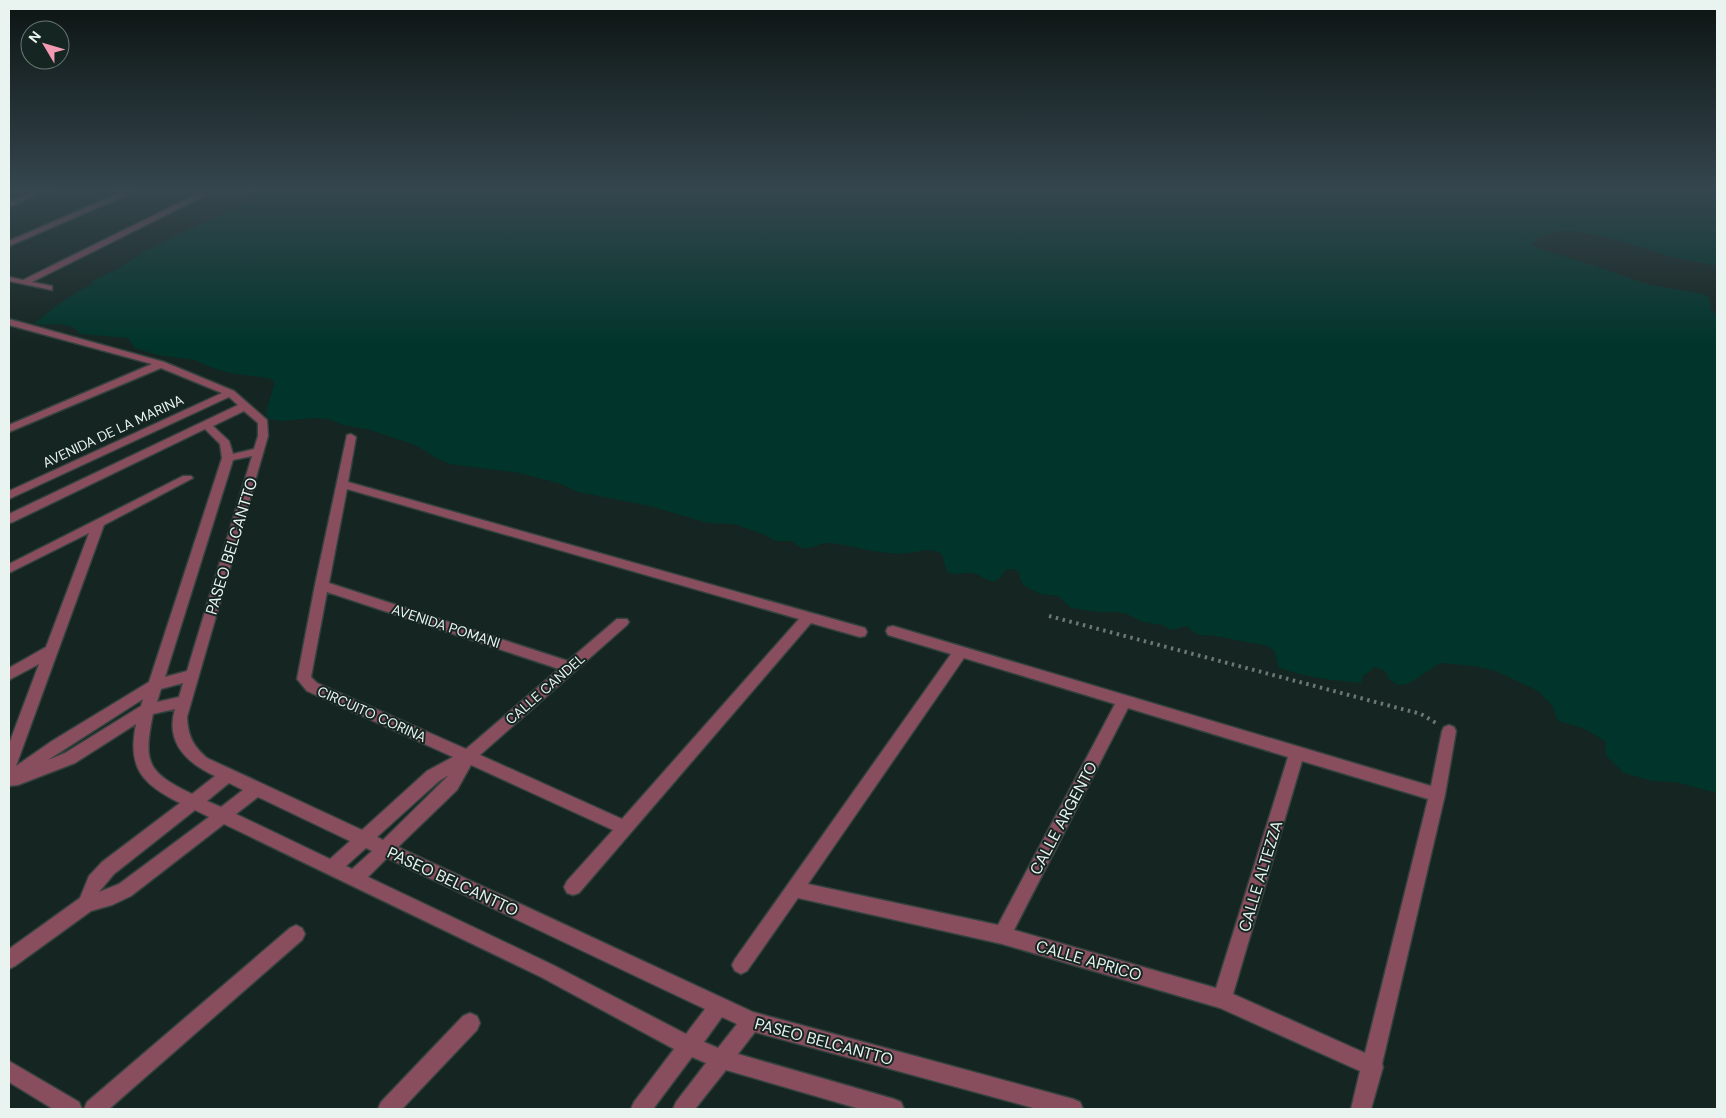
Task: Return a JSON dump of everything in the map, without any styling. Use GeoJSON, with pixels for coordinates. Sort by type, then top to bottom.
{"type":"FeatureCollection","features":[{"type":"Feature","properties":{"kind":"street"},"geometry":{"type":"LineString","coordinates":[[23,283],[108,241]]}},
{"type":"Feature","properties":{"kind":"street"},"geometry":{"type":"LineString","coordinates":[[9,279],[49,288]]}},
{"type":"Feature","properties":{"kind":"street"},"geometry":{"type":"LineString","coordinates":[[9,519],[245,406],[230,393],[161,364],[11,325]]}},
{"type":"Feature","properties":{"kind":"street"},"geometry":{"type":"LineString","coordinates":[[9,429],[161,364]]}},
{"type":"Feature","properties":{"kind":"street","name":"AVENIDA DE LA MARINA"},"geometry":{"type":"LineString","coordinates":[[9,495],[230,393]]}},
{"type":"Feature","properties":{"kind":"street","name":"PASEO BELCANTTO"},"geometry":{"type":"LineString","coordinates":[[245,406],[263,422],[263,436],[180,717],[179,729],[181,740],[189,753],[202,763],[227,776],[751,1021],[1073,1109]]}},
{"type":"Feature","properties":{"kind":"street"},"geometry":{"type":"LineString","coordinates":[[206,425],[225,443],[228,458],[259,451]]}},
{"type":"Feature","properties":{"kind":"street","name":"CIRCUITO CORINA"},"geometry":{"type":"LineString","coordinates":[[351,437],[304,680],[312,687],[624,827]]}},
{"type":"Feature","properties":{"kind":"street","name":"PASEO BELCANTTO"},"geometry":{"type":"LineString","coordinates":[[228,458],[147,710],[140,742],[141,756],[148,772],[169,790],[547,971],[689,1046],[722,1059],[894,1109]]}},
{"type":"Feature","properties":{"kind":"street"},"geometry":{"type":"LineString","coordinates":[[9,569],[187,478]]}},
{"type":"Feature","properties":{"kind":"street"},"geometry":{"type":"LineString","coordinates":[[342,484],[860,632]]}},
{"type":"Feature","properties":{"kind":"street"},"geometry":{"type":"LineString","coordinates":[[9,508],[23,512]]}},
{"type":"Feature","properties":{"kind":"street"},"geometry":{"type":"LineString","coordinates":[[9,764],[99,523]]}},
{"type":"Feature","properties":{"kind":"street","name":"AVENIDA POMANI"},"geometry":{"type":"LineString","coordinates":[[321,585],[570,667]]}},
{"type":"Feature","properties":{"kind":"street"},"geometry":{"type":"LineString","coordinates":[[572,887],[808,617]]}},
{"type":"Feature","properties":{"kind":"street","name":"CALLE CANDEL"},"geometry":{"type":"LineString","coordinates":[[332,868],[432,776],[468,757],[622,622]]}},
{"type":"Feature","properties":{"kind":"street"},"geometry":{"type":"LineString","coordinates":[[893,631],[1437,795]]}},
{"type":"Feature","properties":{"kind":"street"},"geometry":{"type":"LineString","coordinates":[[9,675],[50,651]]}},
{"type":"Feature","properties":{"kind":"street"},"geometry":{"type":"LineString","coordinates":[[741,964],[960,652]]}},
{"type":"Feature","properties":{"kind":"street"},"geometry":{"type":"LineString","coordinates":[[9,780],[85,728],[156,684],[192,675]]}},
{"type":"Feature","properties":{"kind":"street"},"geometry":{"type":"LineString","coordinates":[[9,780],[70,758],[147,710],[185,701]]}},
{"type":"Feature","properties":{"kind":"street","name":"CALLE ARGENTO"},"geometry":{"type":"LineString","coordinates":[[1002,935],[1124,701]]}},
{"type":"Feature","properties":{"kind":"street"},"geometry":{"type":"LineString","coordinates":[[85,728],[96,742]]}},
{"type":"Feature","properties":{"kind":"street"},"geometry":{"type":"LineString","coordinates":[[1361,1109],[1373,1067],[1437,795],[1449,731]]}},
{"type":"Feature","properties":{"kind":"street","name":"CALLE ALTEZZA"},"geometry":{"type":"LineString","coordinates":[[1222,999],[1297,753]]}},
{"type":"Feature","properties":{"kind":"street","name":"CALLE CANDEL"},"geometry":{"type":"LineString","coordinates":[[354,879],[451,785],[468,757]]}},
{"type":"Feature","properties":{"kind":"street"},"geometry":{"type":"LineString","coordinates":[[86,904],[95,882],[108,868],[227,776]]}},
{"type":"Feature","properties":{"kind":"street"},"geometry":{"type":"LineString","coordinates":[[9,960],[86,904],[112,897],[125,890],[165,861],[256,788]]}},
{"type":"Feature","properties":{"kind":"street"},"geometry":{"type":"LineString","coordinates":[[380,823],[401,834]]}},
{"type":"Feature","properties":{"kind":"street","name":"CALLE APRICO"},"geometry":{"type":"LineString","coordinates":[[794,889],[1002,935],[1222,999],[1373,1067]]}},
{"type":"Feature","properties":{"kind":"street"},"geometry":{"type":"LineString","coordinates":[[94,1109],[296,934]]}},
{"type":"Feature","properties":{"kind":"street"},"geometry":{"type":"LineString","coordinates":[[641,1109],[718,1007]]}},
{"type":"Feature","properties":{"kind":"street"},"geometry":{"type":"LineString","coordinates":[[684,1109],[751,1021]]}},
{"type":"Feature","properties":{"kind":"street"},"geometry":{"type":"LineString","coordinates":[[388,1109],[470,1023]]}},
{"type":"Feature","properties":{"kind":"street"},"geometry":{"type":"LineString","coordinates":[[9,1072],[72,1109]]}},
{"type":"Feature","properties":{"kind":"path"},"geometry":{"type":"LineString","coordinates":[[1049,616],[1421,714],[1449,731]]}},
{"type":"Feature","properties":{"kind":"green space"},"geometry":{"type":"Polygon","coordinates":[[[165,241],[1535,241],[1532,244],[1540,249],[1650,285],[1704,294],[1710,297],[1710,309],[1717,315],[1717,793],[1675,782],[1652,781],[1624,773],[1606,756],[1605,741],[1583,728],[1558,721],[1552,705],[1538,691],[1496,671],[1474,666],[1440,663],[1408,684],[1398,685],[1389,679],[1385,671],[1375,667],[1363,676],[1361,683],[1299,674],[1278,667],[1275,652],[1268,646],[1210,635],[1200,635],[1187,626],[1171,630],[1163,625],[1143,622],[1127,614],[1117,612],[1099,612],[1071,608],[1058,596],[1040,594],[1025,586],[1020,580],[1020,574],[1014,569],[1005,570],[1001,577],[993,581],[972,573],[954,574],[947,572],[942,554],[933,551],[925,550],[898,554],[831,543],[802,548],[792,541],[775,541],[763,534],[734,524],[708,523],[650,506],[578,492],[561,484],[519,473],[450,464],[415,445],[370,430],[343,425],[329,419],[314,418],[281,421],[268,419],[266,412],[275,382],[268,378],[230,373],[195,360],[158,355],[135,348],[128,338],[80,334],[71,327],[59,324],[34,324],[56,306],[93,284],[93,280],[114,271],[145,251],[165,241]]]}},
{"type":"Feature","properties":{"kind":"green space"},"geometry":{"type":"Polygon","coordinates":[[[1620,241],[1717,241],[1717,265],[1668,256],[1620,241]]]}}]}
